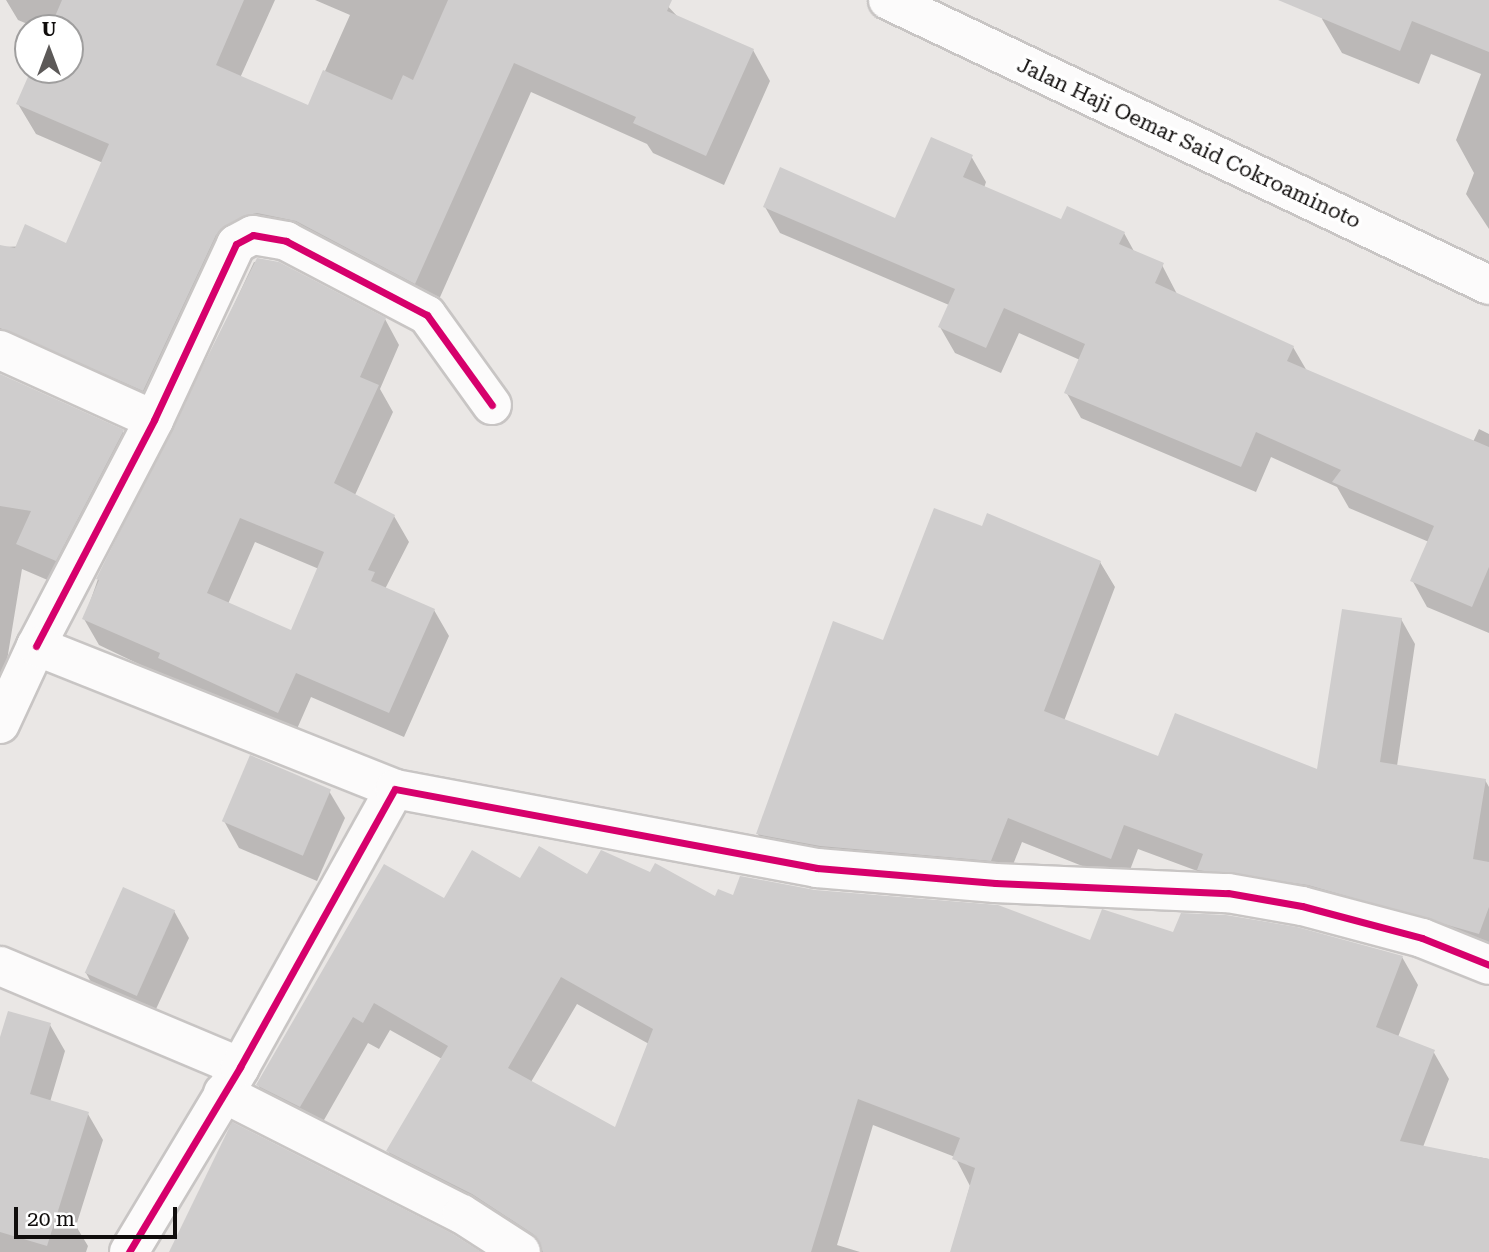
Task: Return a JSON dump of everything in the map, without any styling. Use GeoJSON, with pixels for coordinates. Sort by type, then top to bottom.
{"type":"FeatureCollection","features":[{"type":"Feature","properties":{"kind":"street","name":"Jalan Haji Oemar Said Cokroaminoto"},"geometry":{"type":"LineString","coordinates":[[888,0],[1489,285]]}},
{"type":"Feature","properties":{"kind":"street"},"geometry":{"type":"LineString","coordinates":[[0,724],[36,646],[154,420],[236,244],[253,235],[286,241],[427,315],[492,405]]}},
{"type":"Feature","properties":{"kind":"street"},"geometry":{"type":"LineString","coordinates":[[0,350],[154,420]]}},
{"type":"Feature","properties":{"kind":"street"},"geometry":{"type":"LineString","coordinates":[[36,646],[394,789],[817,868],[995,883],[1227,893],[1302,906],[1409,935],[1489,965]]}},
{"type":"Feature","properties":{"kind":"street"},"geometry":{"type":"LineString","coordinates":[[129,1252],[232,1080],[394,789]]}},
{"type":"Feature","properties":{"kind":"street"},"geometry":{"type":"LineString","coordinates":[[0,966],[232,1080],[462,1214],[521,1252]]}},
{"type":"Feature","properties":{"kind":"building"},"geometry":{"type":"Polygon","coordinates":[[[62,0],[244,0],[216,65],[308,105],[323,70],[392,100],[403,75],[413,80],[448,0],[672,0],[667,11],[754,49],[706,156],[633,123],[636,117],[514,63],[415,284],[296,221],[257,213],[243,216],[216,235],[143,391],[0,328],[0,245],[15,248],[25,224],[66,243],[109,144],[16,104],[25,84],[84,84],[84,14],[56,14],[62,0]]]}},
{"type":"Feature","properties":{"kind":"building"},"geometry":{"type":"Polygon","coordinates":[[[1278,0],[1489,0],[1489,52],[1412,21],[1400,51],[1278,0]]]}},
{"type":"Feature","properties":{"kind":"building"},"geometry":{"type":"Polygon","coordinates":[[[931,137],[973,155],[963,177],[1061,219],[1067,206],[1125,232],[1119,244],[1164,263],[1155,283],[1294,346],[1287,361],[1489,447],[1489,567],[1472,607],[1410,581],[1434,526],[1332,482],[1341,470],[1256,432],[1241,467],[1064,393],[1085,344],[1004,308],[986,348],[938,327],[955,289],[763,207],[780,167],[895,218],[931,137]]]}},
{"type":"Feature","properties":{"kind":"building"},"geometry":{"type":"Polygon","coordinates":[[[257,258],[279,262],[386,318],[360,377],[379,385],[334,483],[395,515],[368,570],[375,572],[371,581],[435,609],[389,713],[296,673],[278,713],[158,658],[160,653],[82,619],[99,580],[96,579],[257,258]],[[240,518],[207,593],[291,630],[324,552],[240,518]]]}},
{"type":"Feature","properties":{"kind":"building"},"geometry":{"type":"Polygon","coordinates":[[[0,374],[124,430],[56,561],[16,544],[31,511],[0,506],[0,374]]]}},
{"type":"Feature","properties":{"kind":"building"},"geometry":{"type":"Polygon","coordinates":[[[934,508],[982,526],[987,513],[1101,561],[1044,711],[1158,756],[1175,713],[1317,769],[1342,609],[1402,618],[1380,762],[1486,779],[1473,859],[1489,862],[1489,907],[1479,934],[1308,885],[1197,870],[1203,854],[1124,825],[1111,859],[1008,818],[991,861],[820,846],[756,834],[833,621],[883,640],[934,508]]]}},
{"type":"Feature","properties":{"kind":"building"},"geometry":{"type":"Polygon","coordinates":[[[250,755],[331,789],[303,856],[222,821],[250,755]]]}},
{"type":"Feature","properties":{"kind":"building"},"geometry":{"type":"Polygon","coordinates":[[[539,846],[587,874],[601,850],[650,872],[655,863],[715,896],[718,889],[733,895],[740,876],[815,890],[998,905],[1090,940],[1102,909],[1173,932],[1181,913],[1226,915],[1297,927],[1403,956],[1376,1027],[1435,1050],[1400,1141],[1489,1159],[1489,1252],[950,1252],[975,1168],[952,1159],[960,1138],[858,1099],[811,1252],[543,1252],[533,1234],[472,1194],[386,1151],[448,1046],[374,1003],[363,1023],[353,1017],[300,1107],[256,1085],[384,864],[444,898],[472,850],[520,878],[539,846]],[[561,977],[508,1068],[615,1127],[653,1029],[561,977]]]}},
{"type":"Feature","properties":{"kind":"building"},"geometry":{"type":"Polygon","coordinates":[[[123,887],[175,910],[137,996],[85,973],[123,887]]]}},
{"type":"Feature","properties":{"kind":"building"},"geometry":{"type":"Polygon","coordinates":[[[8,1011],[51,1023],[30,1094],[89,1112],[47,1246],[0,1232],[0,1037],[8,1011]]]}},
{"type":"Feature","properties":{"kind":"building"},"geometry":{"type":"Polygon","coordinates":[[[232,1122],[451,1233],[481,1252],[169,1252],[232,1122]]]}},
{"type":"Feature","properties":{"kind":"cycle path"},"geometry":{"type":"LineString","coordinates":[[36,646],[154,420],[236,244],[253,235],[286,241],[427,315],[492,405]]}},
{"type":"Feature","properties":{"kind":"cycle path"},"geometry":{"type":"LineString","coordinates":[[129,1252],[240,1067],[395,789],[817,868],[995,883],[1228,893],[1302,906],[1422,938],[1489,965]]}}]}
